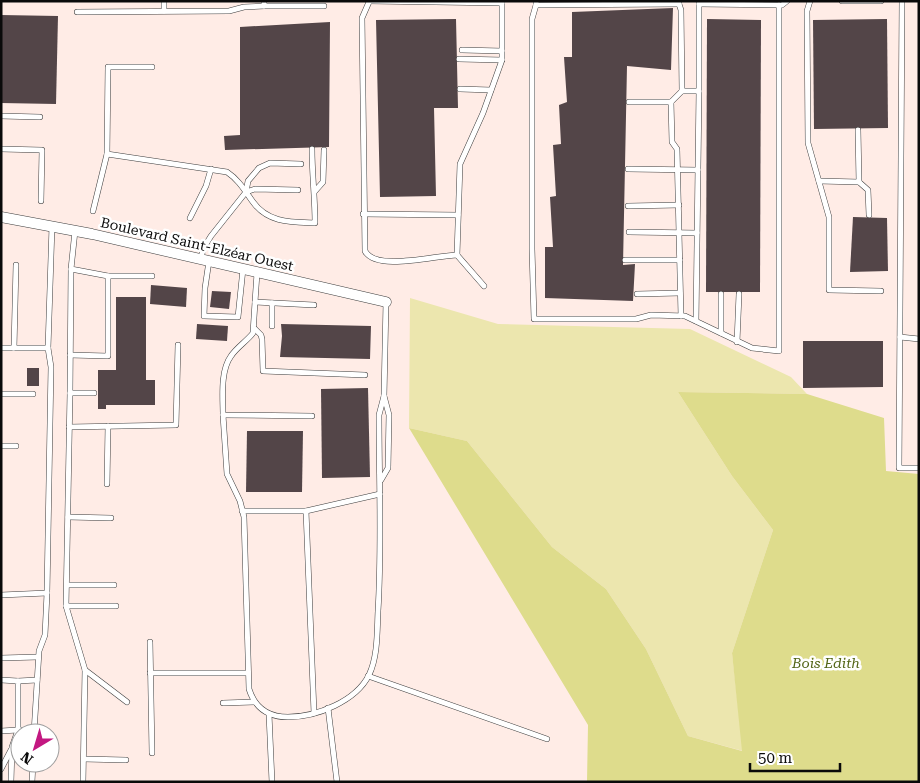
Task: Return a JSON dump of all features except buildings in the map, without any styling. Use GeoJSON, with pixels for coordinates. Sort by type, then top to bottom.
{"type":"FeatureCollection","features":[{"type":"Feature","properties":{"kind":"street","name":"Boulevard Saint-Elzéar Ouest"},"geometry":{"type":"LineString","coordinates":[[1,217],[75,231],[386,302]]}},
{"type":"Feature","properties":{"kind":"lane"},"geometry":{"type":"LineString","coordinates":[[164,1],[164,11]]}},
{"type":"Feature","properties":{"kind":"lane"},"geometry":{"type":"LineString","coordinates":[[696,321],[700,91],[699,2],[785,4],[787,1]]}},
{"type":"Feature","properties":{"kind":"lane"},"geometry":{"type":"LineString","coordinates":[[810,1],[808,11],[808,143],[829,217],[829,290],[881,291]]}},
{"type":"Feature","properties":{"kind":"lane"},"geometry":{"type":"LineString","coordinates":[[842,1],[881,1]]}},
{"type":"Feature","properties":{"kind":"lane"},"geometry":{"type":"LineString","coordinates":[[902,1],[898,468],[919,468]]}},
{"type":"Feature","properties":{"kind":"lane"},"geometry":{"type":"LineString","coordinates":[[458,255],[411,261],[385,260],[368,256],[364,247],[362,18],[370,2],[502,2],[502,60],[483,113],[460,164],[458,255],[484,286]]}},
{"type":"Feature","properties":{"kind":"lane"},"geometry":{"type":"LineString","coordinates":[[682,91],[681,10],[679,2],[536,3],[532,19],[532,248],[534,319],[636,319],[652,315],[681,316],[696,321],[752,348],[779,351],[779,4]]}},
{"type":"Feature","properties":{"kind":"lane"},"geometry":{"type":"LineString","coordinates":[[77,12],[229,11],[264,4],[324,6]]}},
{"type":"Feature","properties":{"kind":"lane"},"geometry":{"type":"LineString","coordinates":[[462,50],[502,51]]}},
{"type":"Feature","properties":{"kind":"lane"},"geometry":{"type":"LineString","coordinates":[[459,59],[502,60]]}},
{"type":"Feature","properties":{"kind":"lane"},"geometry":{"type":"LineString","coordinates":[[93,211],[107,154],[108,67],[152,67]]}},
{"type":"Feature","properties":{"kind":"lane"},"geometry":{"type":"LineString","coordinates":[[460,89],[491,90]]}},
{"type":"Feature","properties":{"kind":"lane"},"geometry":{"type":"LineString","coordinates":[[629,102],[671,102],[682,91],[700,91]]}},
{"type":"Feature","properties":{"kind":"lane"},"geometry":{"type":"LineString","coordinates":[[671,102],[672,142],[677,149],[678,169],[681,316]]}},
{"type":"Feature","properties":{"kind":"lane"},"geometry":{"type":"LineString","coordinates":[[1,116],[40,117]]}},
{"type":"Feature","properties":{"kind":"lane"},"geometry":{"type":"LineString","coordinates":[[858,130],[859,182]]}},
{"type":"Feature","properties":{"kind":"lane"},"geometry":{"type":"LineString","coordinates":[[1,149],[42,150],[40,201]]}},
{"type":"Feature","properties":{"kind":"lane"},"geometry":{"type":"LineString","coordinates":[[107,154],[227,172],[237,179],[255,205],[268,216],[286,222],[315,223],[312,149]]}},
{"type":"Feature","properties":{"kind":"lane"},"geometry":{"type":"LineString","coordinates":[[315,191],[322,182],[324,150]]}},
{"type":"Feature","properties":{"kind":"lane"},"geometry":{"type":"LineString","coordinates":[[243,269],[238,317],[204,316],[205,260],[203,250],[211,236],[246,192],[248,181],[264,164],[270,162],[301,164]]}},
{"type":"Feature","properties":{"kind":"lane"},"geometry":{"type":"LineString","coordinates":[[190,218],[206,186],[210,169]]}},
{"type":"Feature","properties":{"kind":"lane"},"geometry":{"type":"LineString","coordinates":[[628,169],[698,170]]}},
{"type":"Feature","properties":{"kind":"lane"},"geometry":{"type":"LineString","coordinates":[[819,181],[859,182],[868,190],[869,215]]}},
{"type":"Feature","properties":{"kind":"lane"},"geometry":{"type":"LineString","coordinates":[[246,192],[255,189],[298,190]]}},
{"type":"Feature","properties":{"kind":"lane"},"geometry":{"type":"LineString","coordinates":[[628,206],[679,205]]}},
{"type":"Feature","properties":{"kind":"lane"},"geometry":{"type":"LineString","coordinates":[[364,214],[458,215]]}},
{"type":"Feature","properties":{"kind":"lane"},"geometry":{"type":"LineString","coordinates":[[34,723],[38,651],[45,635],[47,593],[51,367],[48,348],[52,226]]}},
{"type":"Feature","properties":{"kind":"lane"},"geometry":{"type":"LineString","coordinates":[[75,231],[71,269],[66,606],[85,670],[83,782]]}},
{"type":"Feature","properties":{"kind":"lane"},"geometry":{"type":"LineString","coordinates":[[629,232],[697,233]]}},
{"type":"Feature","properties":{"kind":"lane"},"geometry":{"type":"LineString","coordinates":[[626,260],[680,260]]}},
{"type":"Feature","properties":{"kind":"lane"},"geometry":{"type":"LineString","coordinates":[[14,348],[16,265]]}},
{"type":"Feature","properties":{"kind":"lane"},"geometry":{"type":"LineString","coordinates":[[71,269],[108,276],[152,276]]}},
{"type":"Feature","properties":{"kind":"lane"},"geometry":{"type":"LineString","coordinates":[[258,272],[255,329],[251,337],[231,356],[227,365],[224,382],[223,415],[227,474],[240,501],[242,511],[249,689],[254,702],[259,708],[269,714],[288,717],[314,713],[348,698],[356,692],[368,676],[374,659],[380,580],[379,414],[384,396],[386,302]]}},
{"type":"Feature","properties":{"kind":"lane"},"geometry":{"type":"LineString","coordinates":[[70,356],[108,356],[108,276]]}},
{"type":"Feature","properties":{"kind":"lane"},"geometry":{"type":"LineString","coordinates":[[637,294],[680,293]]}},
{"type":"Feature","properties":{"kind":"lane"},"geometry":{"type":"LineString","coordinates":[[721,294],[721,333]]}},
{"type":"Feature","properties":{"kind":"lane"},"geometry":{"type":"LineString","coordinates":[[738,342],[739,294]]}},
{"type":"Feature","properties":{"kind":"lane"},"geometry":{"type":"LineString","coordinates":[[255,302],[314,306]]}},
{"type":"Feature","properties":{"kind":"lane"},"geometry":{"type":"LineString","coordinates":[[272,303],[272,326]]}},
{"type":"Feature","properties":{"kind":"lane"},"geometry":{"type":"LineString","coordinates":[[255,329],[262,334],[263,371],[365,375]]}},
{"type":"Feature","properties":{"kind":"lane"},"geometry":{"type":"LineString","coordinates":[[900,337],[919,339]]}},
{"type":"Feature","properties":{"kind":"lane"},"geometry":{"type":"LineString","coordinates":[[69,426],[176,425],[178,345]]}},
{"type":"Feature","properties":{"kind":"lane"},"geometry":{"type":"LineString","coordinates":[[1,348],[48,348]]}},
{"type":"Feature","properties":{"kind":"lane"},"geometry":{"type":"LineString","coordinates":[[70,393],[94,393]]}},
{"type":"Feature","properties":{"kind":"lane"},"geometry":{"type":"LineString","coordinates":[[1,394],[33,394]]}},
{"type":"Feature","properties":{"kind":"lane"},"geometry":{"type":"LineString","coordinates":[[380,482],[388,468],[389,415],[384,396]]}},
{"type":"Feature","properties":{"kind":"lane"},"geometry":{"type":"LineString","coordinates":[[223,415],[312,416]]}},
{"type":"Feature","properties":{"kind":"lane"},"geometry":{"type":"LineString","coordinates":[[107,484],[108,426]]}},
{"type":"Feature","properties":{"kind":"lane"},"geometry":{"type":"LineString","coordinates":[[1,446],[16,446]]}},
{"type":"Feature","properties":{"kind":"lane"},"geometry":{"type":"LineString","coordinates":[[242,511],[306,511],[380,494]]}},
{"type":"Feature","properties":{"kind":"lane"},"geometry":{"type":"LineString","coordinates":[[306,511],[314,713]]}},
{"type":"Feature","properties":{"kind":"lane"},"geometry":{"type":"LineString","coordinates":[[68,517],[111,518]]}},
{"type":"Feature","properties":{"kind":"lane"},"geometry":{"type":"LineString","coordinates":[[66,585],[114,585]]}},
{"type":"Feature","properties":{"kind":"lane"},"geometry":{"type":"LineString","coordinates":[[1,595],[47,593]]}},
{"type":"Feature","properties":{"kind":"lane"},"geometry":{"type":"LineString","coordinates":[[66,606],[116,606]]}},
{"type":"Feature","properties":{"kind":"lane"},"geometry":{"type":"LineString","coordinates":[[150,642],[152,753]]}},
{"type":"Feature","properties":{"kind":"lane"},"geometry":{"type":"LineString","coordinates":[[1,658],[38,657]]}},
{"type":"Feature","properties":{"kind":"lane"},"geometry":{"type":"LineString","coordinates":[[85,670],[127,702]]}},
{"type":"Feature","properties":{"kind":"lane"},"geometry":{"type":"LineString","coordinates":[[150,673],[248,673]]}},
{"type":"Feature","properties":{"kind":"lane"},"geometry":{"type":"LineString","coordinates":[[368,676],[547,739]]}},
{"type":"Feature","properties":{"kind":"lane"},"geometry":{"type":"LineString","coordinates":[[1,680],[37,680]]}},
{"type":"Feature","properties":{"kind":"lane"},"geometry":{"type":"LineString","coordinates":[[18,681],[18,723]]}},
{"type":"Feature","properties":{"kind":"lane"},"geometry":{"type":"LineString","coordinates":[[223,703],[254,702]]}},
{"type":"Feature","properties":{"kind":"lane"},"geometry":{"type":"LineString","coordinates":[[328,708],[337,782]]}},
{"type":"Feature","properties":{"kind":"lane"},"geometry":{"type":"LineString","coordinates":[[269,714],[272,782]]}},
{"type":"Feature","properties":{"kind":"lane"},"geometry":{"type":"LineString","coordinates":[[1,769],[10,751]]}},
{"type":"Feature","properties":{"kind":"lane"},"geometry":{"type":"LineString","coordinates":[[84,760],[126,760]]}},
{"type":"Feature","properties":{"kind":"shaded area"},"geometry":{"type":"Polygon","coordinates":[[[410,298],[498,324],[690,329],[791,377],[807,394],[678,392],[732,476],[773,530],[732,653],[743,751],[688,736],[646,649],[606,589],[552,547],[467,441],[409,428],[410,298]]]}},
{"type":"Feature","properties":{"kind":"green space","name":"Bois Edith"},"geometry":{"type":"Polygon","coordinates":[[[678,392],[807,394],[884,418],[886,471],[919,474],[919,782],[587,782],[588,725],[409,428],[467,441],[552,547],[606,589],[646,649],[688,736],[742,751],[732,653],[773,530],[732,476],[678,392]]]}}]}
